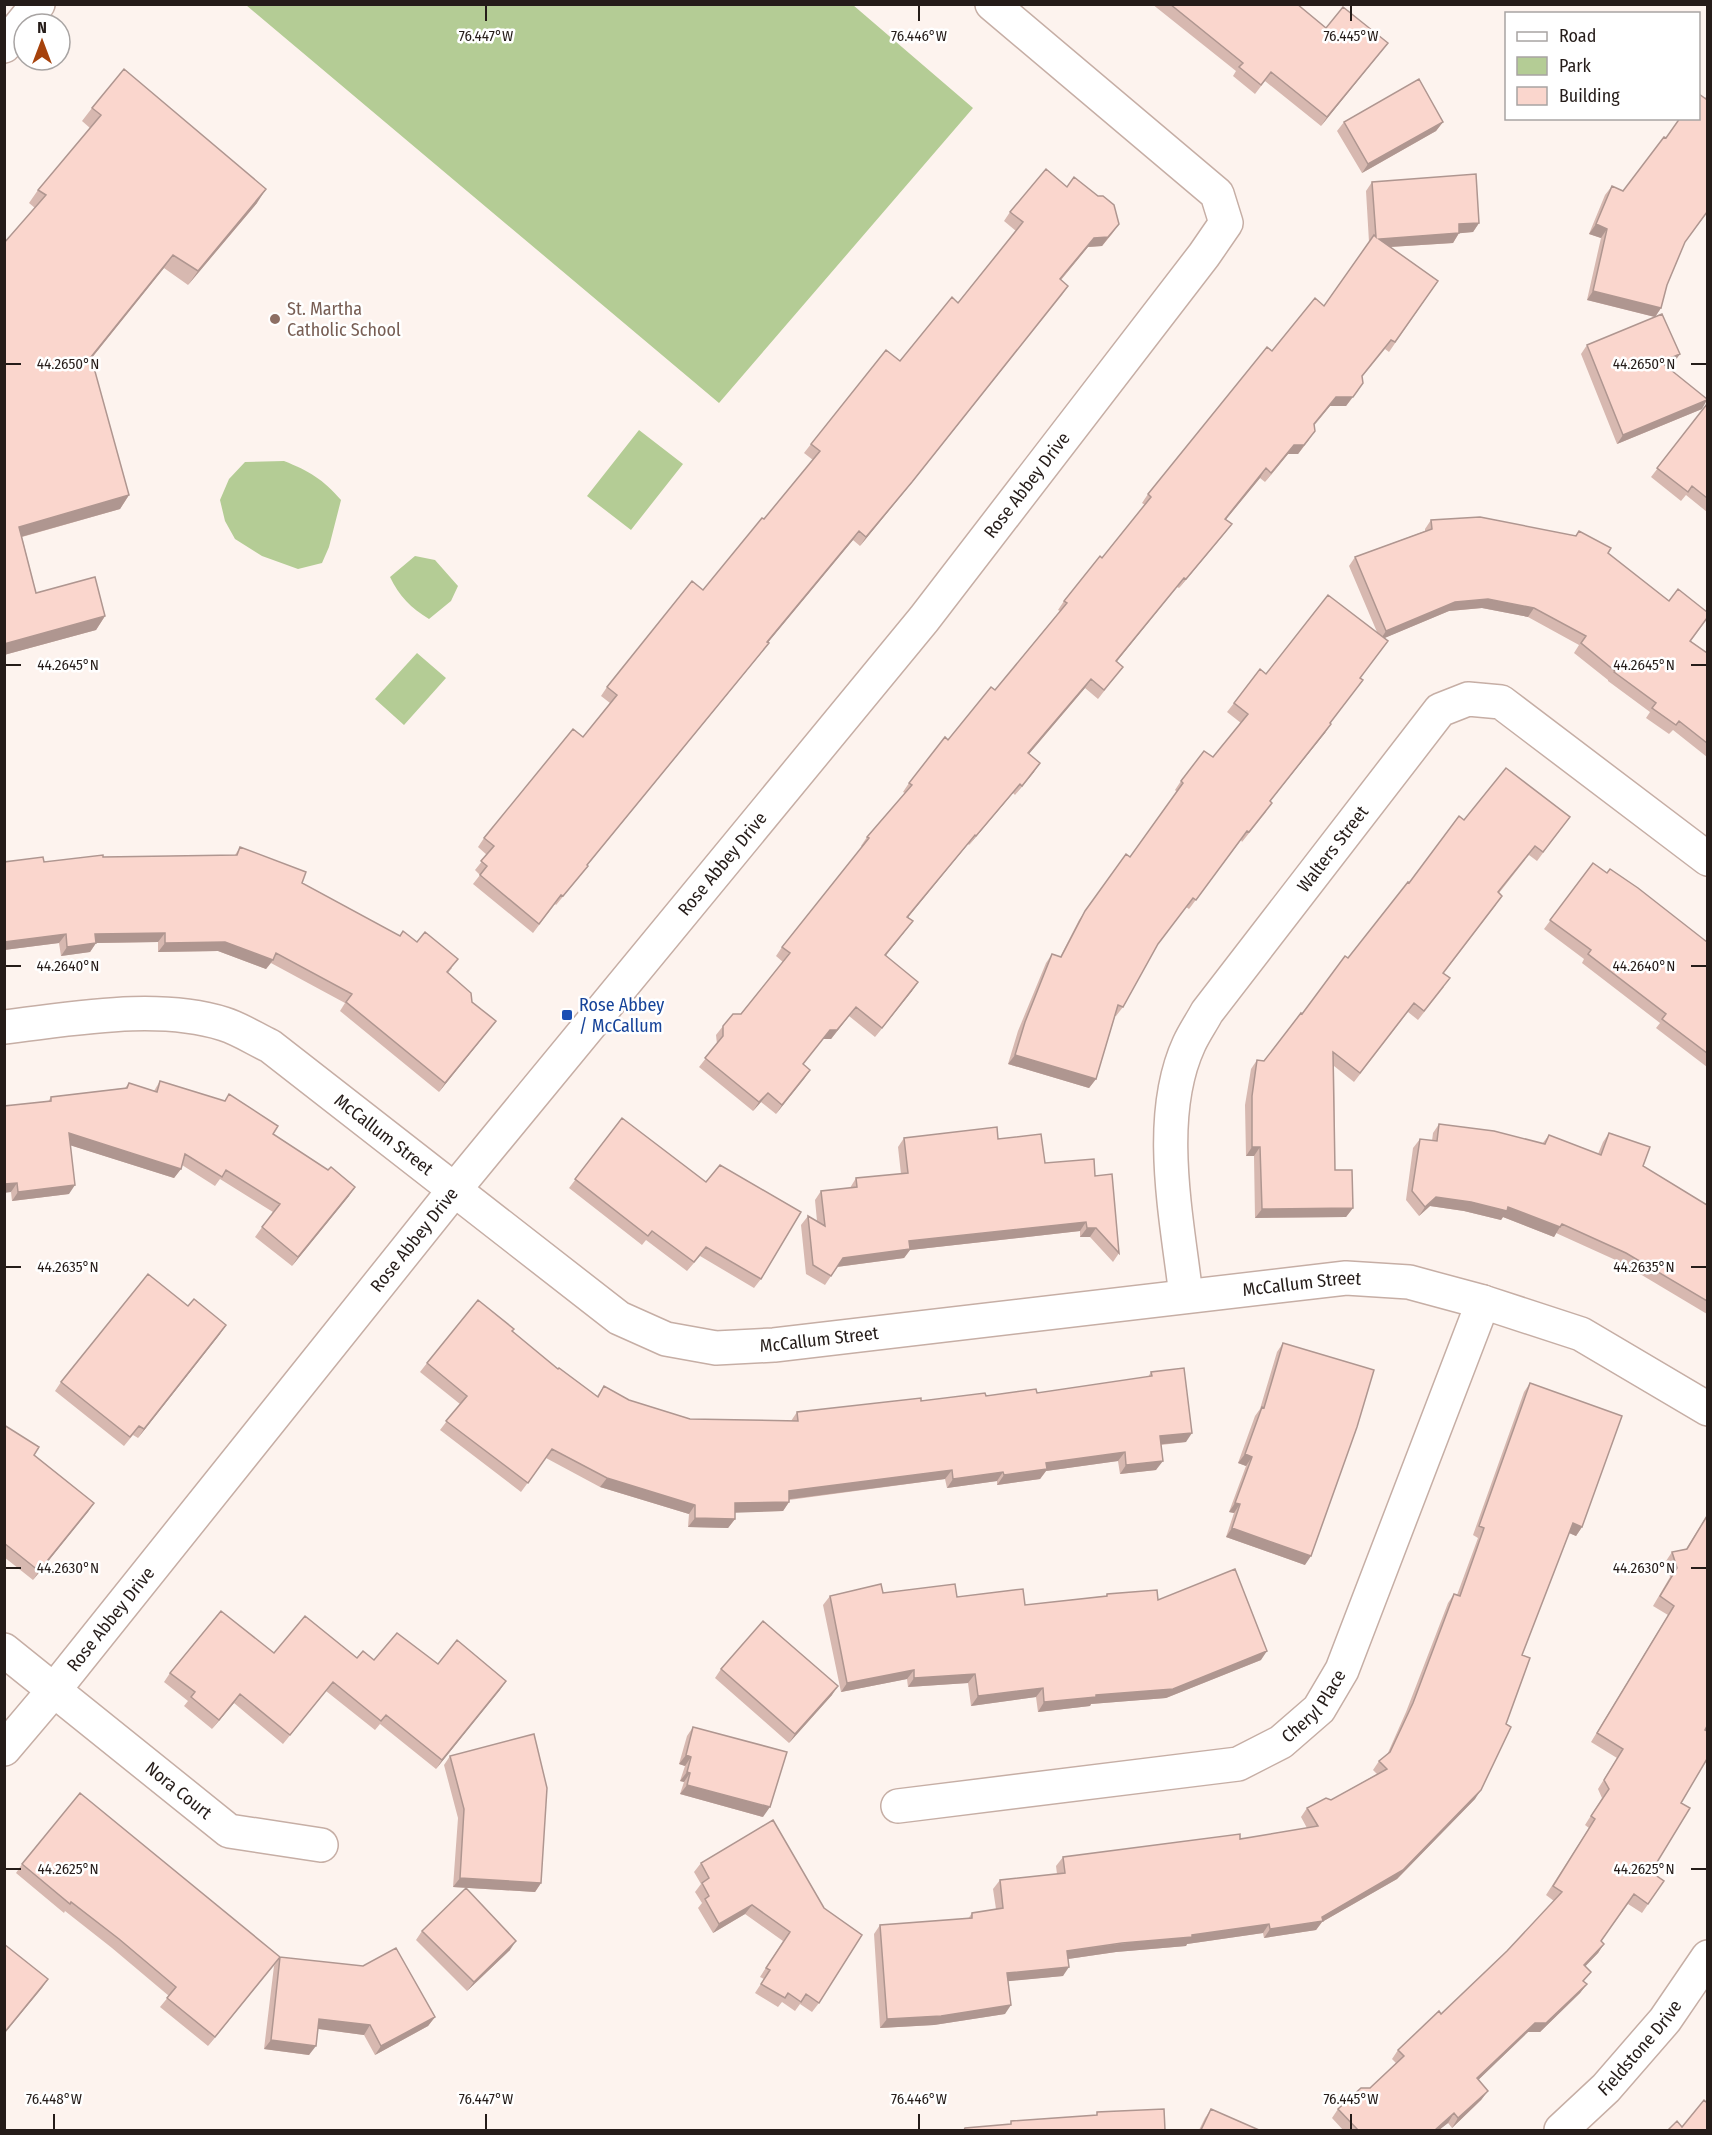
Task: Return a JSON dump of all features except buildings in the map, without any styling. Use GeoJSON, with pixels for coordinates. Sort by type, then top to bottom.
{"type":"FeatureCollection","features":[{"type":"Feature","properties":{"kind":"street"},"geometry":{"type":"LineString","coordinates":[[4,46],[38,4]]}},
{"type":"Feature","properties":{"kind":"street","name":"Rose Abbey Drive"},"geometry":{"type":"LineString","coordinates":[[4,1749],[54,1690],[455,1189],[924,620],[1197,265],[1226,223],[1217,194],[992,4]]}},
{"type":"Feature","properties":{"kind":"street","name":"Walters Street"},"geometry":{"type":"LineString","coordinates":[[1186,1296],[1170,1148],[1172,1111],[1178,1078],[1188,1045],[1207,1012],[1440,710],[1468,699],[1501,702],[1707,859]]}},
{"type":"Feature","properties":{"kind":"street","name":"McCallum Street"},"geometry":{"type":"LineString","coordinates":[[4,1027],[131,1014],[177,1014],[225,1025],[270,1046],[619,1318],[666,1340],[716,1348],[774,1346],[1346,1278],[1409,1282],[1483,1302],[1581,1334],[1707,1408]]}},
{"type":"Feature","properties":{"kind":"street","name":"Cheryl Place"},"geometry":{"type":"LineString","coordinates":[[898,1806],[1238,1764],[1281,1742],[1319,1709],[1342,1670],[1483,1302]]}},
{"type":"Feature","properties":{"kind":"street","name":"Nora Court"},"geometry":{"type":"LineString","coordinates":[[4,1650],[229,1831],[321,1845]]}},
{"type":"Feature","properties":{"kind":"street","name":"Fieldstone Drive"},"geometry":{"type":"LineString","coordinates":[[1561,2130],[1606,2088],[1665,2020],[1707,1957]]}},
{"type":"Feature","properties":{"kind":"green space"},"geometry":{"type":"Polygon","coordinates":[[[246,5],[853,5],[973,108],[719,403],[246,5]]]}},
{"type":"Feature","properties":{"kind":"green space"},"geometry":{"type":"Polygon","coordinates":[[[639,430],[683,464],[631,530],[587,496],[639,430]]]}},
{"type":"Feature","properties":{"kind":"green space"},"geometry":{"type":"Polygon","coordinates":[[[284,461],[315,476],[341,500],[329,547],[322,563],[298,569],[262,556],[235,539],[225,521],[220,500],[229,479],[245,462],[284,461]]]}},
{"type":"Feature","properties":{"kind":"green space"},"geometry":{"type":"Polygon","coordinates":[[[415,556],[435,560],[458,586],[451,601],[429,619],[406,601],[390,577],[415,556]]]}},
{"type":"Feature","properties":{"kind":"green space"},"geometry":{"type":"Polygon","coordinates":[[[417,653],[446,678],[404,725],[375,699],[417,653]]]}},
{"type":"Feature","properties":{"kind":"place","name":"St. Martha Catholic School"},"geometry":{"type":"Point","coordinates":[275,319]}},
{"type":"Feature","properties":{"kind":"place","name":"Rose Abbey / McCallum"},"geometry":{"type":"Point","coordinates":[567,1015]}}]}
